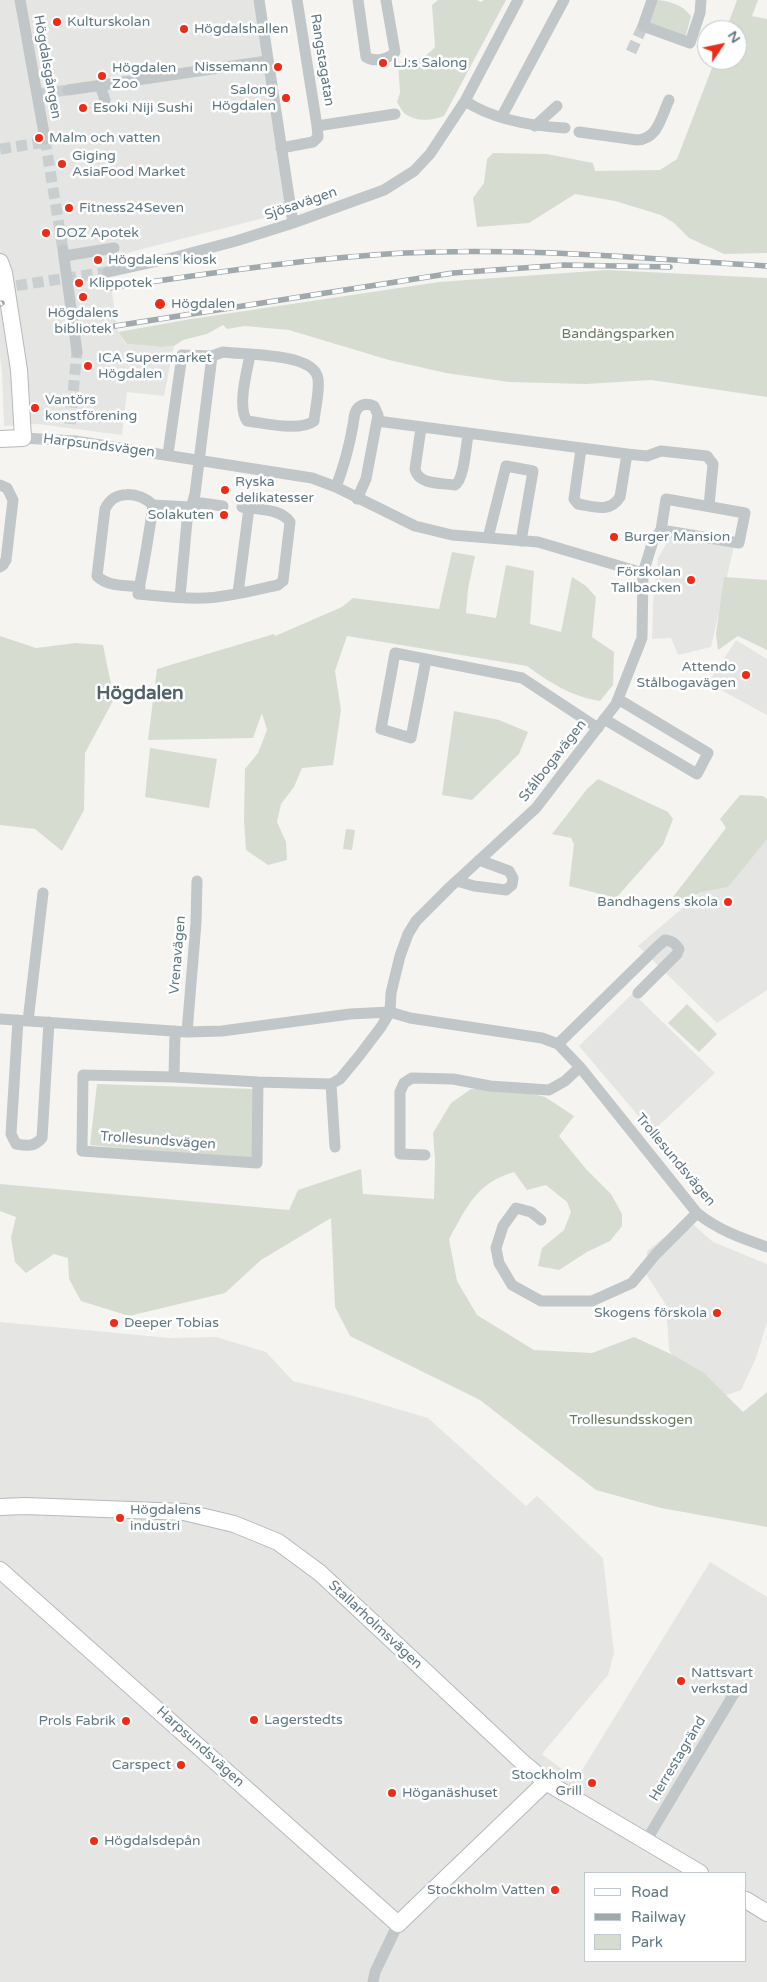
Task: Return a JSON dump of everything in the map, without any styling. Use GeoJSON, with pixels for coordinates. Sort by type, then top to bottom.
{"type":"FeatureCollection","features":[{"type":"Feature","properties":{"kind":"street","name":"Högdalsgången"},"geometry":{"type":"LineString","coordinates":[[20,0],[45,139]]}},
{"type":"Feature","properties":{"kind":"street"},"geometry":{"type":"LineString","coordinates":[[259,0],[280,148],[293,223]]}},
{"type":"Feature","properties":{"kind":"street","name":"Rangstagatan"},"geometry":{"type":"LineString","coordinates":[[280,148],[313,142],[318,137],[297,0]]}},
{"type":"Feature","properties":{"kind":"street"},"geometry":{"type":"LineString","coordinates":[[358,0],[366,57],[372,60],[391,57],[395,52],[386,0]]}},
{"type":"Feature","properties":{"kind":"street","name":"Sjösavägen"},"geometry":{"type":"LineString","coordinates":[[108,272],[172,258],[293,223],[384,190],[414,171],[430,154],[465,101],[518,0]]}},
{"type":"Feature","properties":{"kind":"street"},"geometry":{"type":"LineString","coordinates":[[502,116],[564,0]]}},
{"type":"Feature","properties":{"kind":"street"},"geometry":{"type":"LineString","coordinates":[[652,0],[643,26],[690,44],[700,13],[701,0]]}},
{"type":"Feature","properties":{"kind":"street"},"geometry":{"type":"LineString","coordinates":[[68,90],[267,61]]}},
{"type":"Feature","properties":{"kind":"street"},"geometry":{"type":"LineString","coordinates":[[100,85],[105,100]]}},
{"type":"Feature","properties":{"kind":"street"},"geometry":{"type":"LineString","coordinates":[[579,132],[637,140],[646,139],[655,131],[669,100]]}},
{"type":"Feature","properties":{"kind":"street"},"geometry":{"type":"LineString","coordinates":[[465,101],[487,113],[535,126],[565,128]]}},
{"type":"Feature","properties":{"kind":"street"},"geometry":{"type":"LineString","coordinates":[[535,126],[556,106]]}},
{"type":"Feature","properties":{"kind":"street","name":"Rangstagatan"},"geometry":{"type":"LineString","coordinates":[[317,126],[395,114]]}},
{"type":"Feature","properties":{"kind":"street"},"geometry":{"type":"LineString","coordinates":[[77,352],[64,253],[114,248]]}},
{"type":"Feature","properties":{"kind":"street"},"geometry":{"type":"LineString","coordinates":[[0,262],[4,273],[19,370],[23,438]]}},
{"type":"Feature","properties":{"kind":"street","name":"Harpsundsvägen"},"geometry":{"type":"LineString","coordinates":[[168,454],[182,355],[212,356],[223,352],[292,359],[304,363],[312,368],[318,376],[314,421],[298,427],[247,421],[244,416],[243,402],[250,355]]}},
{"type":"Feature","properties":{"kind":"street"},"geometry":{"type":"LineString","coordinates":[[180,597],[187,521],[195,494],[212,356]]}},
{"type":"Feature","properties":{"kind":"street"},"geometry":{"type":"LineString","coordinates":[[336,487],[347,457],[357,409],[361,405],[368,404],[374,406],[378,415],[377,421],[366,479],[357,499]]}},
{"type":"Feature","properties":{"kind":"street"},"geometry":{"type":"LineString","coordinates":[[377,421],[627,454],[647,456],[660,451],[707,456],[713,464],[709,506]]}},
{"type":"Feature","properties":{"kind":"street"},"geometry":{"type":"LineString","coordinates":[[421,428],[415,469],[417,476],[421,480],[455,485],[461,476],[468,434]]}},
{"type":"Feature","properties":{"kind":"street","name":"Harpsundsvägen"},"geometry":{"type":"LineString","coordinates":[[0,439],[23,438],[75,441],[168,454],[312,478],[336,487],[415,526],[452,535],[538,542],[643,573]]}},
{"type":"Feature","properties":{"kind":"street"},"geometry":{"type":"LineString","coordinates":[[581,448],[574,499],[578,504],[600,508],[610,507],[620,497],[627,454]]}},
{"type":"Feature","properties":{"kind":"street"},"geometry":{"type":"LineString","coordinates":[[488,538],[506,466],[533,470],[521,540]]}},
{"type":"Feature","properties":{"kind":"street"},"geometry":{"type":"LineString","coordinates":[[0,485],[7,488],[13,500],[6,560],[0,567]]}},
{"type":"Feature","properties":{"kind":"street"},"geometry":{"type":"LineString","coordinates":[[140,587],[113,584],[102,581],[97,576],[105,508],[108,501],[114,496],[120,495],[146,499],[153,505],[190,507],[201,503],[223,506]]}},
{"type":"Feature","properties":{"kind":"street","name":"Stålbogavägen"},"geometry":{"type":"LineString","coordinates":[[390,1012],[393,984],[400,956],[408,934],[416,921],[536,808],[618,699],[642,638],[643,573],[653,541],[661,530],[666,498],[745,513],[739,543],[661,530]]}},
{"type":"Feature","properties":{"kind":"street"},"geometry":{"type":"LineString","coordinates":[[153,505],[138,594],[204,598],[238,593],[278,585],[283,581],[285,575],[290,522],[286,517],[277,512],[245,507],[238,593]]}},
{"type":"Feature","properties":{"kind":"street"},"geometry":{"type":"LineString","coordinates":[[426,660],[411,738],[381,729],[395,653],[522,678],[601,724]]}},
{"type":"Feature","properties":{"kind":"street","name":"Stålbogavägen"},"geometry":{"type":"LineString","coordinates":[[601,724],[697,774],[708,753],[618,699]]}},
{"type":"Feature","properties":{"kind":"street"},"geometry":{"type":"LineString","coordinates":[[457,881],[474,886],[506,890],[512,885],[513,878],[508,871],[479,860]]}},
{"type":"Feature","properties":{"kind":"street","name":"Vrenavägen"},"geometry":{"type":"LineString","coordinates":[[187,1032],[197,881]]}},
{"type":"Feature","properties":{"kind":"street"},"geometry":{"type":"LineString","coordinates":[[43,893],[23,1021],[11,1134],[16,1144],[36,1145],[42,1138],[49,1022]]}},
{"type":"Feature","properties":{"kind":"street"},"geometry":{"type":"LineString","coordinates":[[558,1044],[665,940],[676,944],[679,949],[677,954],[638,993]]}},
{"type":"Feature","properties":{"kind":"street"},"geometry":{"type":"LineString","coordinates":[[335,1146],[331,1084],[340,1079],[359,1056],[390,1012]]}},
{"type":"Feature","properties":{"kind":"street","name":"Trollesundsvägen"},"geometry":{"type":"LineString","coordinates":[[0,1019],[187,1032],[222,1031],[350,1014],[390,1012],[410,1018],[542,1038],[558,1044],[580,1067],[697,1213],[714,1226],[767,1247]]}},
{"type":"Feature","properties":{"kind":"street"},"geometry":{"type":"LineString","coordinates":[[174,1077],[175,1031]]}},
{"type":"Feature","properties":{"kind":"street"},"geometry":{"type":"LineString","coordinates":[[424,1155],[400,1154],[400,1092],[404,1083],[412,1078],[453,1079],[490,1086],[549,1090],[565,1081],[580,1067]]}},
{"type":"Feature","properties":{"kind":"street","name":"Trollesundsvägen"},"geometry":{"type":"LineString","coordinates":[[258,1082],[257,1163],[82,1150],[82,1075],[331,1084]]}},
{"type":"Feature","properties":{"kind":"street"},"geometry":{"type":"LineString","coordinates":[[542,1220],[531,1212],[516,1208],[503,1226],[496,1248],[499,1263],[512,1285],[541,1301],[592,1301],[632,1283],[656,1254],[697,1213]]}},
{"type":"Feature","properties":{"kind":"street","name":"Stallarholmsvägen"},"geometry":{"type":"LineString","coordinates":[[0,1507],[184,1512],[234,1524],[278,1542],[320,1573],[520,1760],[546,1782],[698,1872]]}},
{"type":"Feature","properties":{"kind":"street","name":"Harpsundsvägen"},"geometry":{"type":"LineString","coordinates":[[0,1570],[398,1924]]}},
{"type":"Feature","properties":{"kind":"street","name":"Herrestagränd"},"geometry":{"type":"LineString","coordinates":[[646,1841],[735,1692]]}},
{"type":"Feature","properties":{"kind":"street"},"geometry":{"type":"LineString","coordinates":[[373,1982],[375,1972],[398,1924],[546,1782]]}},
{"type":"Feature","properties":{"kind":"street"},"geometry":{"type":"LineString","coordinates":[[747,1901],[767,1913]]}},
{"type":"Feature","properties":{"kind":"shaded area"},"geometry":{"type":"Polygon","coordinates":[[[0,0],[262,0],[294,209],[107,258],[118,332],[126,344],[161,347],[174,346],[164,396],[127,392],[122,435],[38,424],[4,426],[0,356],[0,0]]]}},
{"type":"Feature","properties":{"kind":"shaded area","name":"Förskolan Tallbacken"},"geometry":{"type":"Polygon","coordinates":[[[671,536],[734,546],[711,647],[678,655],[671,638],[652,639],[653,603],[658,558],[671,536]]]}},
{"type":"Feature","properties":{"kind":"shaded area"},"geometry":{"type":"Polygon","coordinates":[[[736,640],[767,659],[767,715],[708,683],[736,640]]]}},
{"type":"Feature","properties":{"kind":"shaded area","name":"Bandhagens skola"},"geometry":{"type":"Polygon","coordinates":[[[767,815],[767,990],[717,1023],[638,946],[741,858],[767,815]]]}},
{"type":"Feature","properties":{"kind":"shaded area"},"geometry":{"type":"Polygon","coordinates":[[[633,993],[715,1073],[652,1132],[579,1046],[633,993]]]}},
{"type":"Feature","properties":{"kind":"shaded area","name":"Skogens förskola"},"geometry":{"type":"Polygon","coordinates":[[[687,1219],[713,1242],[767,1264],[767,1322],[756,1358],[741,1390],[722,1397],[683,1371],[669,1350],[666,1305],[646,1274],[647,1251],[687,1219]]]}},
{"type":"Feature","properties":{"kind":"shaded area"},"geometry":{"type":"Polygon","coordinates":[[[0,1322],[170,1338],[216,1337],[266,1352],[293,1381],[428,1418],[526,1506],[537,1496],[603,1558],[614,1653],[608,1675],[542,1754],[576,1780],[710,1562],[767,1597],[767,1982],[0,1982],[0,1322]]]}},
{"type":"Feature","properties":{"kind":"green space"},"geometry":{"type":"Polygon","coordinates":[[[438,0],[477,0],[481,2],[484,0],[506,0],[444,116],[429,120],[418,119],[404,113],[397,102],[400,93],[398,63],[418,59],[435,47],[432,5],[438,0]]]}},
{"type":"Feature","properties":{"kind":"green space"},"geometry":{"type":"Polygon","coordinates":[[[655,0],[675,4],[688,12],[691,16],[685,39],[646,23],[655,0]]]}},
{"type":"Feature","properties":{"kind":"green space"},"geometry":{"type":"Polygon","coordinates":[[[737,0],[758,0],[752,16],[767,19],[767,253],[724,254],[689,238],[674,223],[661,215],[615,201],[575,194],[529,223],[477,227],[473,198],[484,183],[487,159],[493,153],[547,154],[593,163],[595,171],[660,170],[677,159],[711,70],[747,70],[747,20],[730,20],[737,0]]]}},
{"type":"Feature","properties":{"kind":"green space","name":"Bandängsparken"},"geometry":{"type":"Polygon","coordinates":[[[607,270],[767,278],[767,397],[651,380],[586,384],[509,382],[446,373],[389,360],[289,330],[245,326],[227,329],[223,325],[207,334],[183,340],[174,346],[161,347],[127,344],[118,332],[191,319],[439,282],[607,270]]]}},
{"type":"Feature","properties":{"kind":"green space"},"geometry":{"type":"Polygon","coordinates":[[[452,552],[475,556],[468,589],[466,613],[496,618],[506,565],[534,571],[530,624],[561,632],[572,577],[586,586],[596,597],[592,637],[614,652],[613,685],[600,701],[570,692],[552,683],[527,666],[347,636],[335,671],[341,710],[333,765],[302,768],[294,787],[281,804],[277,822],[286,842],[287,860],[268,865],[246,850],[244,820],[245,769],[258,753],[267,730],[262,713],[253,738],[148,740],[157,669],[274,634],[275,636],[342,607],[353,598],[439,609],[452,552]]]}},
{"type":"Feature","properties":{"kind":"green space"},"geometry":{"type":"Polygon","coordinates":[[[724,577],[767,580],[767,650],[738,636],[718,650],[716,634],[724,577]]]}},
{"type":"Feature","properties":{"kind":"green space"},"geometry":{"type":"Polygon","coordinates":[[[0,636],[36,648],[76,643],[103,645],[114,699],[85,753],[84,810],[62,851],[35,829],[0,825],[0,636]]]}},
{"type":"Feature","properties":{"kind":"green space"},"geometry":{"type":"Polygon","coordinates":[[[454,711],[499,720],[528,732],[519,754],[472,800],[442,795],[454,711]]]}},
{"type":"Feature","properties":{"kind":"green space"},"geometry":{"type":"Polygon","coordinates":[[[150,748],[217,759],[209,808],[145,797],[150,748]]]}},
{"type":"Feature","properties":{"kind":"green space"},"geometry":{"type":"Polygon","coordinates":[[[598,779],[668,812],[673,819],[663,845],[616,898],[569,886],[574,844],[571,838],[552,834],[587,789],[598,779]]]}},
{"type":"Feature","properties":{"kind":"green space"},"geometry":{"type":"Polygon","coordinates":[[[740,795],[763,796],[767,799],[767,839],[728,887],[701,892],[678,906],[673,897],[726,828],[720,819],[740,795]]]}},
{"type":"Feature","properties":{"kind":"green space"},"geometry":{"type":"Polygon","coordinates":[[[346,829],[355,830],[352,850],[343,849],[346,829]]]}},
{"type":"Feature","properties":{"kind":"green space"},"geometry":{"type":"Polygon","coordinates":[[[687,1004],[717,1034],[699,1052],[668,1023],[687,1004]]]}},
{"type":"Feature","properties":{"kind":"green space"},"geometry":{"type":"Polygon","coordinates":[[[97,1084],[254,1089],[254,1160],[90,1145],[97,1084]]]}},
{"type":"Feature","properties":{"kind":"green space","name":"Trollesundsskogen"},"geometry":{"type":"Polygon","coordinates":[[[471,1089],[515,1089],[545,1097],[574,1116],[559,1136],[586,1169],[611,1194],[622,1214],[622,1226],[610,1241],[587,1252],[559,1270],[538,1266],[542,1248],[564,1230],[571,1212],[567,1202],[546,1185],[527,1190],[514,1172],[490,1183],[481,1190],[467,1207],[449,1239],[457,1281],[477,1315],[534,1350],[592,1353],[634,1337],[675,1356],[704,1373],[743,1412],[767,1392],[767,1527],[661,1508],[596,1490],[480,1400],[350,1336],[335,1307],[331,1218],[261,1260],[225,1293],[129,1316],[81,1301],[69,1279],[68,1258],[54,1254],[26,1273],[15,1262],[11,1238],[16,1217],[0,1211],[0,1184],[289,1210],[298,1190],[361,1169],[363,1194],[434,1199],[435,1159],[433,1133],[451,1103],[471,1089]]]}},
{"type":"Feature","properties":{"kind":"tunnel"},"geometry":{"type":"LineString","coordinates":[[631,52],[643,26]]}},
{"type":"Feature","properties":{"kind":"tunnel"},"geometry":{"type":"LineString","coordinates":[[38,94],[68,90]]}},
{"type":"Feature","properties":{"kind":"tunnel"},"geometry":{"type":"LineString","coordinates":[[45,139],[63,250]]}},
{"type":"Feature","properties":{"kind":"tunnel"},"geometry":{"type":"LineString","coordinates":[[0,149],[46,142]]}},
{"type":"Feature","properties":{"kind":"tunnel"},"geometry":{"type":"LineString","coordinates":[[0,288],[108,272]]}},
{"type":"Feature","properties":{"kind":"tunnel"},"geometry":{"type":"LineString","coordinates":[[70,424],[77,352]]}},
{"type":"Feature","properties":{"kind":"railway"},"geometry":{"type":"LineString","coordinates":[[108,288],[293,263],[405,253],[541,253],[767,266]]}},
{"type":"Feature","properties":{"kind":"railway"},"geometry":{"type":"LineString","coordinates":[[115,326],[453,273],[564,265],[670,267]]}},
{"type":"Feature","properties":{"kind":"place","name":"Kulturskolan"},"geometry":{"type":"Point","coordinates":[57,22]}},
{"type":"Feature","properties":{"kind":"place","name":"Högdalshallen"},"geometry":{"type":"Point","coordinates":[184,29]}},
{"type":"Feature","properties":{"kind":"place","name":"LJ:s Salong"},"geometry":{"type":"Point","coordinates":[383,63]}},
{"type":"Feature","properties":{"kind":"place","name":"Nissemann"},"geometry":{"type":"Point","coordinates":[278,67]}},
{"type":"Feature","properties":{"kind":"place","name":"Högdalen Zoo"},"geometry":{"type":"Point","coordinates":[102,76]}},
{"type":"Feature","properties":{"kind":"place","name":"Salong Högdalen"},"geometry":{"type":"Point","coordinates":[286,98]}},
{"type":"Feature","properties":{"kind":"place","name":"Esoki Niji Sushi"},"geometry":{"type":"Point","coordinates":[83,108]}},
{"type":"Feature","properties":{"kind":"place","name":"Malm och vatten"},"geometry":{"type":"Point","coordinates":[39,138]}},
{"type":"Feature","properties":{"kind":"place","name":"Giging AsiaFood Market"},"geometry":{"type":"Point","coordinates":[62,164]}},
{"type":"Feature","properties":{"kind":"place","name":"Fitness24Seven"},"geometry":{"type":"Point","coordinates":[69,208]}},
{"type":"Feature","properties":{"kind":"place","name":"DOZ Apotek"},"geometry":{"type":"Point","coordinates":[46,233]}},
{"type":"Feature","properties":{"kind":"place","name":"Högdalens kiosk"},"geometry":{"type":"Point","coordinates":[98,260]}},
{"type":"Feature","properties":{"kind":"place","name":"Klippotek"},"geometry":{"type":"Point","coordinates":[79,283]}},
{"type":"Feature","properties":{"kind":"place","name":"Högdalens bibliotek"},"geometry":{"type":"Point","coordinates":[83,297]}},
{"type":"Feature","properties":{"kind":"place","name":"Högdalen"},"geometry":{"type":"Point","coordinates":[160,304]}},
{"type":"Feature","properties":{"kind":"place","name":"ICA Supermarket Högdalen"},"geometry":{"type":"Point","coordinates":[88,366]}},
{"type":"Feature","properties":{"kind":"place","name":"Vantörs konstförening"},"geometry":{"type":"Point","coordinates":[35,408]}},
{"type":"Feature","properties":{"kind":"place","name":"Ryska delikatesser"},"geometry":{"type":"Point","coordinates":[225,490]}},
{"type":"Feature","properties":{"kind":"place","name":"Solakuten"},"geometry":{"type":"Point","coordinates":[224,515]}},
{"type":"Feature","properties":{"kind":"place","name":"Burger Mansion"},"geometry":{"type":"Point","coordinates":[614,537]}},
{"type":"Feature","properties":{"kind":"place","name":"Förskolan Tallbacken"},"geometry":{"type":"Point","coordinates":[691,580]}},
{"type":"Feature","properties":{"kind":"place","name":"Attendo Stålbogavägen"},"geometry":{"type":"Point","coordinates":[746,675]}},
{"type":"Feature","properties":{"kind":"place","name":"Bandhagens skola"},"geometry":{"type":"Point","coordinates":[728,902]}},
{"type":"Feature","properties":{"kind":"place","name":"Skogens förskola"},"geometry":{"type":"Point","coordinates":[717,1313]}},
{"type":"Feature","properties":{"kind":"place","name":"Deeper Tobias"},"geometry":{"type":"Point","coordinates":[114,1323]}},
{"type":"Feature","properties":{"kind":"place","name":"Högdalens industri"},"geometry":{"type":"Point","coordinates":[120,1518]}},
{"type":"Feature","properties":{"kind":"place","name":"Nattsvart verkstad"},"geometry":{"type":"Point","coordinates":[681,1681]}},
{"type":"Feature","properties":{"kind":"place","name":"Lagerstedts"},"geometry":{"type":"Point","coordinates":[254,1720]}},
{"type":"Feature","properties":{"kind":"place","name":"Prols Fabrik"},"geometry":{"type":"Point","coordinates":[126,1721]}},
{"type":"Feature","properties":{"kind":"place","name":"Carspect"},"geometry":{"type":"Point","coordinates":[181,1765]}},
{"type":"Feature","properties":{"kind":"place","name":"Stockholm Grill"},"geometry":{"type":"Point","coordinates":[592,1783]}},
{"type":"Feature","properties":{"kind":"place","name":"Höganäshuset"},"geometry":{"type":"Point","coordinates":[392,1793]}},
{"type":"Feature","properties":{"kind":"place","name":"Högdalsdepån"},"geometry":{"type":"Point","coordinates":[94,1841]}},
{"type":"Feature","properties":{"kind":"place","name":"Stockholm Vatten"},"geometry":{"type":"Point","coordinates":[555,1890]}},
{"type":"Feature","properties":{"kind":"district","name":"Högdalen"},"geometry":{"type":"Point","coordinates":[140,694]}}]}
